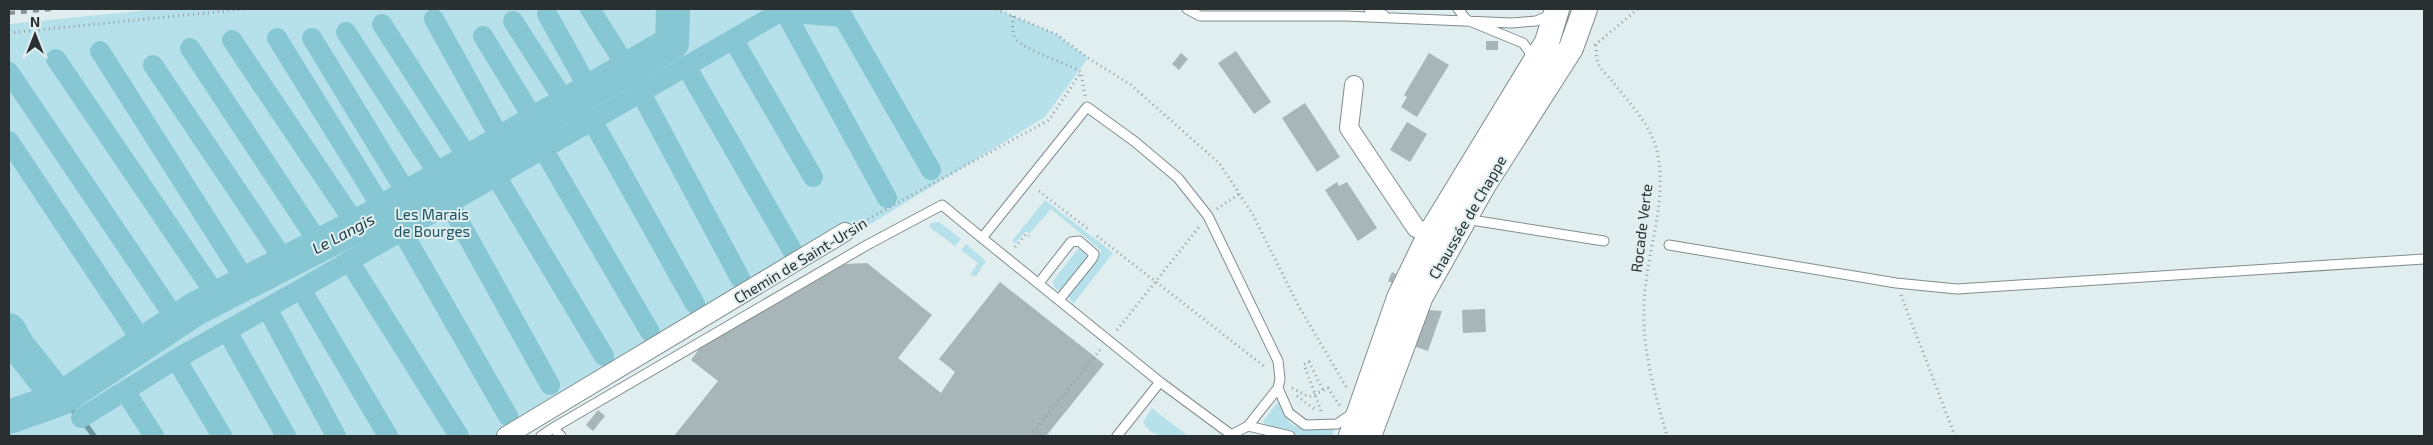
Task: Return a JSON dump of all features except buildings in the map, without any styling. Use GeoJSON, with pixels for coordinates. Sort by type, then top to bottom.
{"type":"FeatureCollection","features":[{"type":"Feature","properties":{"kind":"main road","name":"Chaussée de Chappe"},"geometry":{"type":"LineString","coordinates":[[1369,436],[1440,240],[1464,219],[1571,48],[1585,9]]}},
{"type":"Feature","properties":{"kind":"main road","name":"Chaussée de Chappe"},"geometry":{"type":"LineString","coordinates":[[1351,436],[1356,403],[1399,298],[1440,240],[1547,42],[1556,11]]}},
{"type":"Feature","properties":{"kind":"street"},"geometry":{"type":"LineString","coordinates":[[1354,85],[1349,128],[1416,228],[1440,240]]}},
{"type":"Feature","properties":{"kind":"street","name":"Chemin de Saint-Ursin"},"geometry":{"type":"LineString","coordinates":[[506,436],[845,232]]}},
{"type":"Feature","properties":{"kind":"lane"},"geometry":{"type":"LineString","coordinates":[[1187,9],[1200,16],[1391,18],[1512,23],[1536,21],[1556,11]]}},
{"type":"Feature","properties":{"kind":"lane"},"geometry":{"type":"LineString","coordinates":[[1369,9],[1391,18]]}},
{"type":"Feature","properties":{"kind":"lane"},"geometry":{"type":"LineString","coordinates":[[1458,9],[1467,20],[1523,43],[1536,60]]}},
{"type":"Feature","properties":{"kind":"lane"},"geometry":{"type":"LineString","coordinates":[[982,238],[1087,107],[1134,141],[1178,178],[1208,216],[1278,361],[1279,384],[1289,413],[1305,425],[1337,424],[1356,403]]}},
{"type":"Feature","properties":{"kind":"lane"},"geometry":{"type":"LineString","coordinates":[[541,436],[867,245],[942,205],[1160,382],[1232,436],[1248,426],[1279,384]]}},
{"type":"Feature","properties":{"kind":"lane"},"geometry":{"type":"LineString","coordinates":[[1464,219],[1604,241]]}},
{"type":"Feature","properties":{"kind":"lane"},"geometry":{"type":"LineString","coordinates":[[1039,284],[1071,242],[1079,241],[1092,250],[1094,254],[1092,258],[1059,300]]}},
{"type":"Feature","properties":{"kind":"lane"},"geometry":{"type":"LineString","coordinates":[[1669,245],[1896,283],[1957,289],[2003,288],[2424,260]]}},
{"type":"Feature","properties":{"kind":"lane"},"geometry":{"type":"LineString","coordinates":[[1117,436],[1160,382]]}},
{"type":"Feature","properties":{"kind":"lane"},"geometry":{"type":"LineString","coordinates":[[1248,426],[1290,436]]}},
{"type":"Feature","properties":{"kind":"lane"},"geometry":{"type":"LineString","coordinates":[[553,428],[561,436]]}},
{"type":"Feature","properties":{"kind":"path"},"geometry":{"type":"LineString","coordinates":[[9,33],[245,9]]}},
{"type":"Feature","properties":{"kind":"path"},"geometry":{"type":"LineString","coordinates":[[996,9],[1056,34],[1131,85],[1220,164],[1253,215],[1298,305],[1356,403],[1340,407],[1328,388],[1308,398]]}},
{"type":"Feature","properties":{"kind":"path"},"geometry":{"type":"LineString","coordinates":[[1571,48],[1596,45],[1638,9]]}},
{"type":"Feature","properties":{"kind":"path"},"geometry":{"type":"LineString","coordinates":[[1013,16],[1012,31],[1016,39],[1023,45],[1059,59],[1081,72],[1087,107]]}},
{"type":"Feature","properties":{"kind":"path","name":"Rocade Verte"},"geometry":{"type":"LineString","coordinates":[[1595,38],[1598,64],[1631,104],[1654,143],[1658,165],[1659,199],[1646,276],[1644,335],[1653,387],[1667,436]]}},
{"type":"Feature","properties":{"kind":"path","name":"Chemin de Saint-Ursin"},"geometry":{"type":"LineString","coordinates":[[845,232],[1049,120],[1081,72]]}},
{"type":"Feature","properties":{"kind":"path"},"geometry":{"type":"LineString","coordinates":[[1039,191],[1156,282],[1279,384]]}},
{"type":"Feature","properties":{"kind":"path"},"geometry":{"type":"LineString","coordinates":[[1030,436],[1208,216],[1239,194]]}},
{"type":"Feature","properties":{"kind":"path"},"geometry":{"type":"LineString","coordinates":[[1015,247],[1026,234],[1028,236]]}},
{"type":"Feature","properties":{"kind":"path"},"geometry":{"type":"LineString","coordinates":[[1896,283],[1955,436]]}},
{"type":"Feature","properties":{"kind":"path"},"geometry":{"type":"LineString","coordinates":[[1293,393],[1320,414],[1322,412],[1304,364],[1309,362],[1323,390]]}},
{"type":"Feature","properties":{"kind":"green space","name":"Les Marais de Bourges"},"geometry":{"type":"Polygon","coordinates":[[[158,9],[996,9],[1056,34],[1088,58],[1045,117],[525,436],[9,436],[9,24],[158,9]]]}},
{"type":"Feature","properties":{"kind":"green space"},"geometry":{"type":"Polygon","coordinates":[[[1045,200],[1113,253],[1073,304],[1068,295],[1102,251],[1051,209],[1030,233],[1025,232],[1015,243],[1012,241],[1045,200]]]}},
{"type":"Feature","properties":{"kind":"green space"},"geometry":{"type":"Polygon","coordinates":[[[939,222],[961,239],[955,246],[929,227],[931,223],[939,222]]]}},
{"type":"Feature","properties":{"kind":"green space"},"geometry":{"type":"Polygon","coordinates":[[[966,244],[986,261],[976,276],[970,275],[978,263],[961,250],[966,244]]]}},
{"type":"Feature","properties":{"kind":"green space"},"geometry":{"type":"Polygon","coordinates":[[[1078,249],[1086,251],[1087,258],[1060,292],[1054,287],[1053,281],[1078,249]]]}},
{"type":"Feature","properties":{"kind":"green space"},"geometry":{"type":"Polygon","coordinates":[[[1280,402],[1286,417],[1292,424],[1297,427],[1313,430],[1335,427],[1332,436],[1302,436],[1266,425],[1263,421],[1277,403],[1280,402]]]}},
{"type":"Feature","properties":{"kind":"green space"},"geometry":{"type":"Polygon","coordinates":[[[1152,408],[1188,436],[1162,436],[1152,432],[1143,422],[1152,408]]]}},
{"type":"Feature","properties":{"kind":"waterway"},"geometry":{"type":"LineString","coordinates":[[590,9],[628,69],[740,278]]}},
{"type":"Feature","properties":{"kind":"waterway","name":"Le Langis"},"geometry":{"type":"LineString","coordinates":[[9,417],[60,399],[195,309],[363,223],[672,43],[673,9]]}},
{"type":"Feature","properties":{"kind":"waterway"},"geometry":{"type":"LineString","coordinates":[[81,418],[176,359],[301,289],[780,12],[843,17],[931,170]]}},
{"type":"Feature","properties":{"kind":"waterway"},"geometry":{"type":"LineString","coordinates":[[785,12],[887,198]]}},
{"type":"Feature","properties":{"kind":"waterway"},"geometry":{"type":"LineString","coordinates":[[547,14],[590,91]]}},
{"type":"Feature","properties":{"kind":"waterway"},"geometry":{"type":"LineString","coordinates":[[434,19],[502,142]]}},
{"type":"Feature","properties":{"kind":"waterway"},"geometry":{"type":"LineString","coordinates":[[513,21],[567,105]]}},
{"type":"Feature","properties":{"kind":"waterway"},"geometry":{"type":"LineString","coordinates":[[382,24],[470,161]]}},
{"type":"Feature","properties":{"kind":"waterway"},"geometry":{"type":"LineString","coordinates":[[346,32],[441,178]]}},
{"type":"Feature","properties":{"kind":"waterway"},"geometry":{"type":"LineString","coordinates":[[483,36],[536,123]]}},
{"type":"Feature","properties":{"kind":"waterway"},"geometry":{"type":"LineString","coordinates":[[277,38],[384,211]]}},
{"type":"Feature","properties":{"kind":"waterway"},"geometry":{"type":"LineString","coordinates":[[312,38],[409,197]]}},
{"type":"Feature","properties":{"kind":"waterway"},"geometry":{"type":"LineString","coordinates":[[733,39],[813,177]]}},
{"type":"Feature","properties":{"kind":"waterway"},"geometry":{"type":"LineString","coordinates":[[232,40],[357,226]]}},
{"type":"Feature","properties":{"kind":"waterway"},"geometry":{"type":"LineString","coordinates":[[190,48],[320,245]]}},
{"type":"Feature","properties":{"kind":"waterway"},"geometry":{"type":"LineString","coordinates":[[100,51],[247,283]]}},
{"type":"Feature","properties":{"kind":"waterway"},"geometry":{"type":"LineString","coordinates":[[56,59],[218,298]]}},
{"type":"Feature","properties":{"kind":"waterway"},"geometry":{"type":"LineString","coordinates":[[153,65],[286,263]]}},
{"type":"Feature","properties":{"kind":"waterway"},"geometry":{"type":"LineString","coordinates":[[686,66],[792,250]]}},
{"type":"Feature","properties":{"kind":"waterway"},"geometry":{"type":"LineString","coordinates":[[9,72],[177,321]]}},
{"type":"Feature","properties":{"kind":"waterway"},"geometry":{"type":"LineString","coordinates":[[592,120],[695,304]]}},
{"type":"Feature","properties":{"kind":"waterway"},"geometry":{"type":"LineString","coordinates":[[9,141],[144,344]]}},
{"type":"Feature","properties":{"kind":"waterway"},"geometry":{"type":"LineString","coordinates":[[543,149],[650,332]]}},
{"type":"Feature","properties":{"kind":"waterway"},"geometry":{"type":"LineString","coordinates":[[496,176],[604,356]]}},
{"type":"Feature","properties":{"kind":"waterway"},"geometry":{"type":"LineString","coordinates":[[449,203],[550,385]]}},
{"type":"Feature","properties":{"kind":"waterway"},"geometry":{"type":"LineString","coordinates":[[402,231],[508,416]]}},
{"type":"Feature","properties":{"kind":"waterway"},"geometry":{"type":"LineString","coordinates":[[349,261],[459,436]]}},
{"type":"Feature","properties":{"kind":"waterway"},"geometry":{"type":"LineString","coordinates":[[301,289],[388,436]]}},
{"type":"Feature","properties":{"kind":"waterway"},"geometry":{"type":"LineString","coordinates":[[267,308],[336,436]]}},
{"type":"Feature","properties":{"kind":"waterway","name":"Le Langis"},"geometry":{"type":"LineString","coordinates":[[9,330],[18,346],[60,399]]}},
{"type":"Feature","properties":{"kind":"waterway"},"geometry":{"type":"LineString","coordinates":[[227,331],[286,436]]}},
{"type":"Feature","properties":{"kind":"waterway"},"geometry":{"type":"LineString","coordinates":[[9,351],[18,346]]}},
{"type":"Feature","properties":{"kind":"waterway"},"geometry":{"type":"LineString","coordinates":[[176,359],[222,436]]}},
{"type":"Feature","properties":{"kind":"waterway"},"geometry":{"type":"LineString","coordinates":[[125,391],[154,436]]}},
{"type":"Feature","properties":{"kind":"waterway"},"geometry":{"type":"LineString","coordinates":[[60,399],[81,418],[94,436]]}},
{"type":"Feature","properties":{"kind":"railway"},"geometry":{"type":"LineString","coordinates":[[9,13],[54,9]]}}]}
